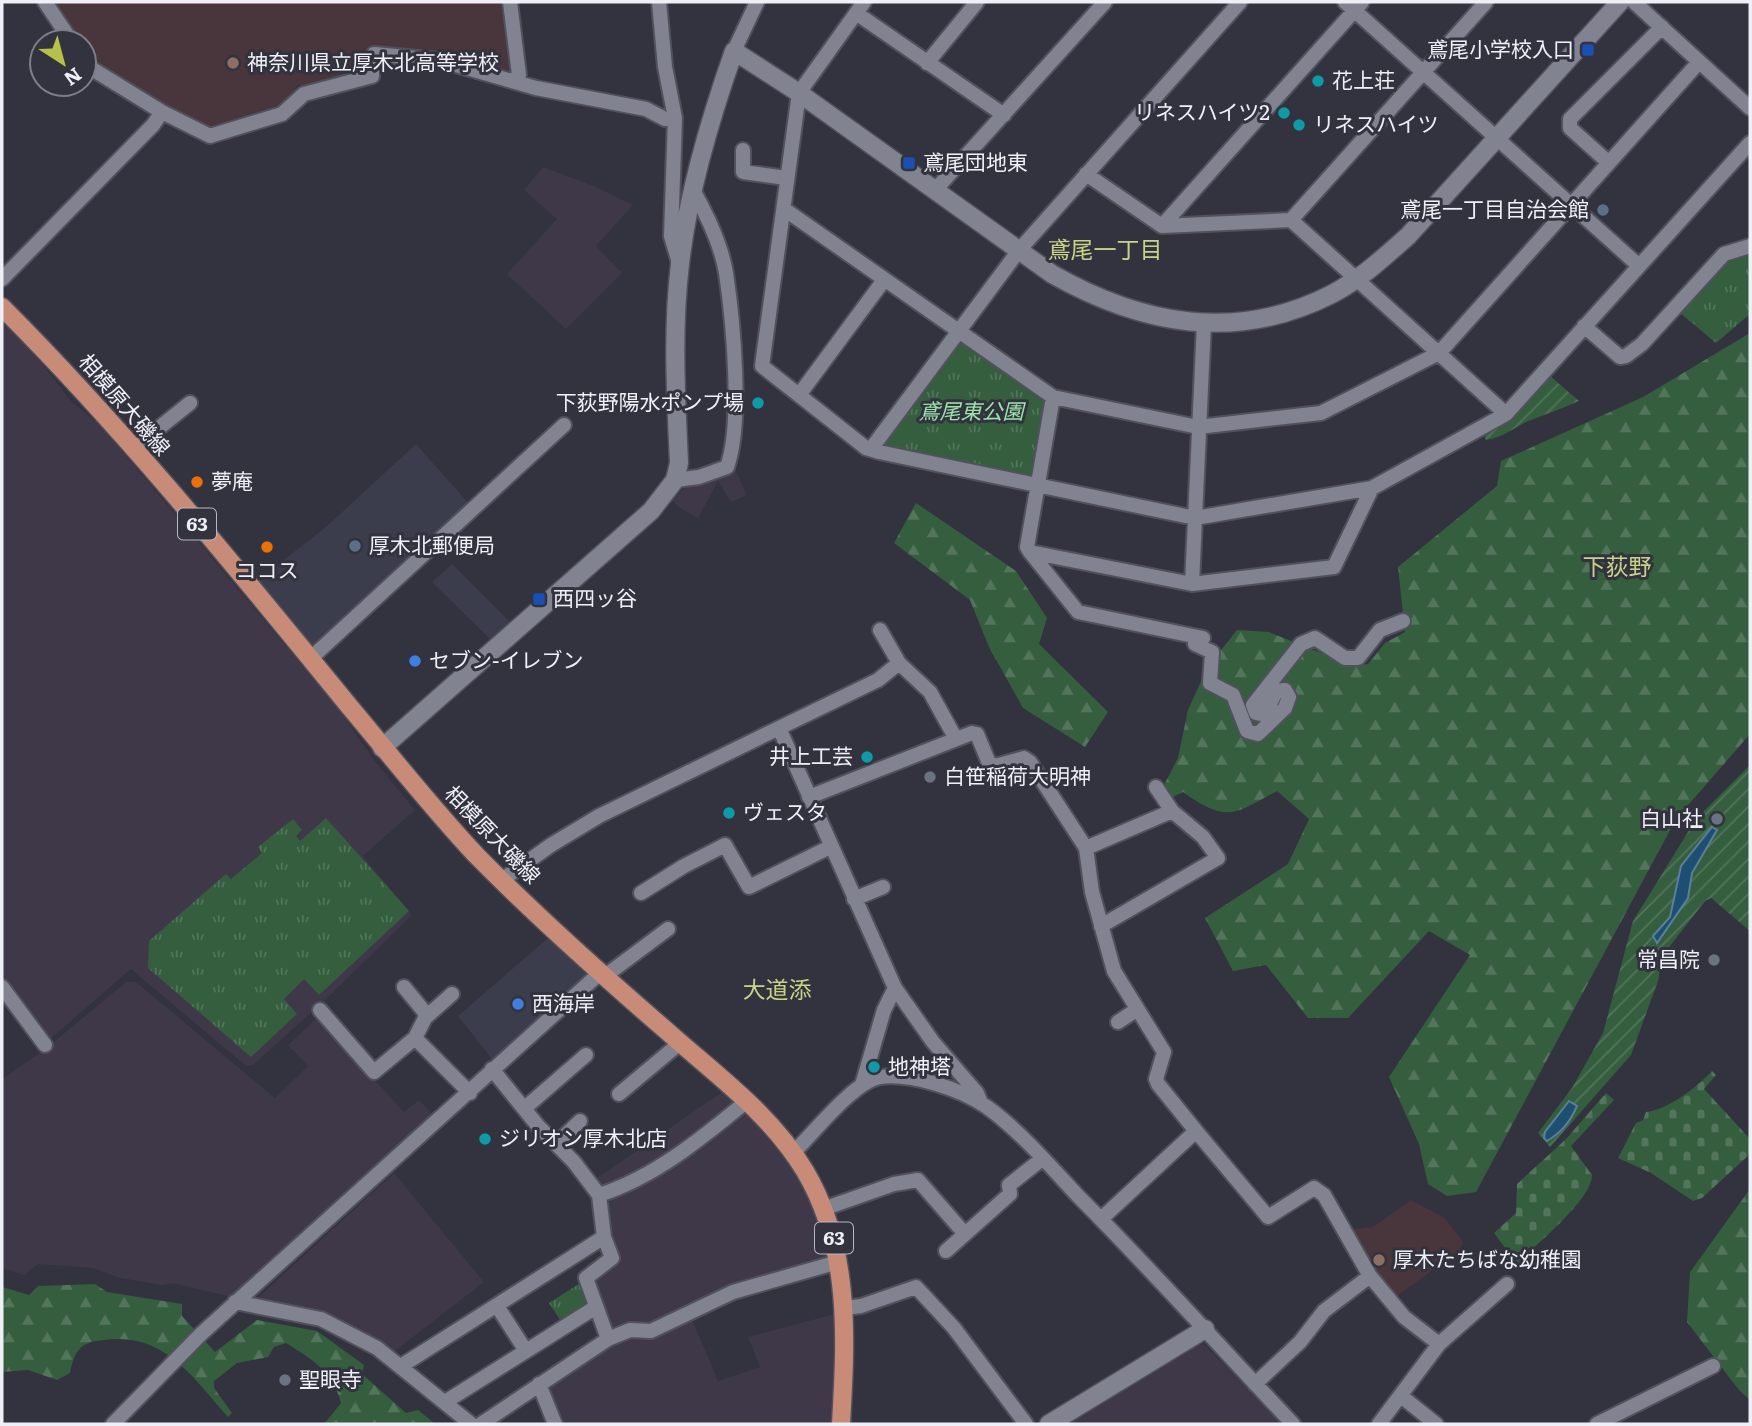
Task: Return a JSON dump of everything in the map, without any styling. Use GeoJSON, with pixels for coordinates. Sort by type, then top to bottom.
{"type":"FeatureCollection","features":[{"type":"Feature","properties":{"kind":"main road","name":"相模原大磯線"},"geometry":{"type":"LineString","coordinates":[[2,307],[134,449],[438,813],[502,880],[603,974],[747,1101],[793,1153],[834,1236],[845,1308],[841,1424]]}},
{"type":"Feature","properties":{"kind":"street"},"geometry":{"type":"LineString","coordinates":[[45,2],[63,28]]}},
{"type":"Feature","properties":{"kind":"street"},"geometry":{"type":"LineString","coordinates":[[510,2],[519,75],[514,80]]}},
{"type":"Feature","properties":{"kind":"street"},"geometry":{"type":"LineString","coordinates":[[659,2],[665,67],[675,118],[671,236],[680,266]]}},
{"type":"Feature","properties":{"kind":"street"},"geometry":{"type":"LineString","coordinates":[[383,748],[651,511],[675,480],[678,463],[675,355],[680,266],[713,113],[734,51],[757,2]]}},
{"type":"Feature","properties":{"kind":"street"},"geometry":{"type":"LineString","coordinates":[[927,63],[977,2]]}},
{"type":"Feature","properties":{"kind":"street"},"geometry":{"type":"LineString","coordinates":[[936,189],[1105,2]]}},
{"type":"Feature","properties":{"kind":"street"},"geometry":{"type":"LineString","coordinates":[[872,449],[957,330],[1020,249],[1240,2]]}},
{"type":"Feature","properties":{"kind":"street"},"geometry":{"type":"LineString","coordinates":[[1291,220],[1486,2]]}},
{"type":"Feature","properties":{"kind":"street"},"geometry":{"type":"LineString","coordinates":[[734,51],[936,189],[1052,274],[1092,296],[1133,312],[1170,320],[1232,323],[1297,308],[1332,294],[1357,279],[1408,236],[1620,2]]}},
{"type":"Feature","properties":{"kind":"street"},"geometry":{"type":"LineString","coordinates":[[1634,2],[1750,108]]}},
{"type":"Feature","properties":{"kind":"street"},"geometry":{"type":"LineString","coordinates":[[1161,226],[1354,5],[1422,72],[1638,265]]}},
{"type":"Feature","properties":{"kind":"street"},"geometry":{"type":"LineString","coordinates":[[1004,115],[927,63],[860,7],[799,93],[762,366],[872,449],[1195,518],[1372,488],[1506,414],[1750,143]]}},
{"type":"Feature","properties":{"kind":"street"},"geometry":{"type":"LineString","coordinates":[[1609,163],[1570,128],[1570,119],[1662,27]]}},
{"type":"Feature","properties":{"kind":"street"},"geometry":{"type":"LineString","coordinates":[[98,73],[162,112],[210,136],[282,114],[304,94],[372,76],[374,54],[439,60],[536,88],[646,109],[666,119],[675,118]]}},
{"type":"Feature","properties":{"kind":"street"},"geometry":{"type":"LineString","coordinates":[[784,209],[1053,397],[1198,426],[1321,413],[1439,354],[1699,62]]}},
{"type":"Feature","properties":{"kind":"street"},"geometry":{"type":"LineString","coordinates":[[2,279],[153,125],[162,112]]}},
{"type":"Feature","properties":{"kind":"street"},"geometry":{"type":"LineString","coordinates":[[743,150],[743,172],[786,178]]}},
{"type":"Feature","properties":{"kind":"street"},"geometry":{"type":"LineString","coordinates":[[1086,174],[1161,226],[1291,220],[1506,414]]}},
{"type":"Feature","properties":{"kind":"street"},"geometry":{"type":"LineString","coordinates":[[675,480],[699,477],[727,467],[735,432],[736,396],[726,271],[712,227],[694,192]]}},
{"type":"Feature","properties":{"kind":"street"},"geometry":{"type":"LineString","coordinates":[[1584,326],[1620,357],[1626,356],[1642,344],[1724,254],[1750,246]]}},
{"type":"Feature","properties":{"kind":"street"},"geometry":{"type":"LineString","coordinates":[[799,396],[884,280]]}},
{"type":"Feature","properties":{"kind":"street"},"geometry":{"type":"LineString","coordinates":[[1192,583],[1204,323]]}},
{"type":"Feature","properties":{"kind":"street"},"geometry":{"type":"LineString","coordinates":[[1053,397],[1027,547],[1078,612],[1198,639],[1212,652],[1210,683],[1233,695],[1247,731],[1258,734],[1285,708],[1289,697],[1285,690],[1276,691],[1265,715],[1256,713],[1253,705],[1301,644],[1315,638],[1345,658],[1357,658],[1380,630],[1403,621]]}},
{"type":"Feature","properties":{"kind":"street"},"geometry":{"type":"LineString","coordinates":[[134,449],[190,403]]}},
{"type":"Feature","properties":{"kind":"street"},"geometry":{"type":"LineString","coordinates":[[310,659],[564,425]]}},
{"type":"Feature","properties":{"kind":"street"},"geometry":{"type":"LineString","coordinates":[[1030,552],[1192,583],[1334,567],[1372,488]]}},
{"type":"Feature","properties":{"kind":"street"},"geometry":{"type":"LineString","coordinates":[[880,630],[899,663],[930,692],[956,738]]}},
{"type":"Feature","properties":{"kind":"street"},"geometry":{"type":"LineString","coordinates":[[502,880],[551,845],[599,816],[878,680],[899,663]]}},
{"type":"Feature","properties":{"kind":"street"},"geometry":{"type":"LineString","coordinates":[[779,728],[895,988],[933,1042],[977,1093],[981,1103]]}},
{"type":"Feature","properties":{"kind":"street"},"geometry":{"type":"LineString","coordinates":[[808,797],[956,738],[977,734],[989,763],[995,766],[1017,759],[1030,762],[1086,848],[1092,892],[1115,971],[1136,1010],[1164,1052],[1156,1079],[1158,1084],[1268,1217],[1314,1188],[1324,1195],[1370,1276],[1404,1317],[1439,1344]]}},
{"type":"Feature","properties":{"kind":"street"},"geometry":{"type":"LineString","coordinates":[[1101,926],[1218,858],[1203,837],[1172,811],[1156,786]]}},
{"type":"Feature","properties":{"kind":"street"},"geometry":{"type":"LineString","coordinates":[[1086,848],[1172,811]]}},
{"type":"Feature","properties":{"kind":"street"},"geometry":{"type":"LineString","coordinates":[[644,887],[725,845],[731,849],[749,887],[830,847]]}},
{"type":"Feature","properties":{"kind":"street"},"geometry":{"type":"LineString","coordinates":[[854,899],[883,887]]}},
{"type":"Feature","properties":{"kind":"street"},"geometry":{"type":"LineString","coordinates":[[113,1424],[235,1302],[470,1093],[492,1069],[603,974],[662,930]]}},
{"type":"Feature","properties":{"kind":"street"},"geometry":{"type":"LineString","coordinates":[[2,987],[45,1045]]}},
{"type":"Feature","properties":{"kind":"street"},"geometry":{"type":"LineString","coordinates":[[404,987],[427,1015]]}},
{"type":"Feature","properties":{"kind":"street"},"geometry":{"type":"LineString","coordinates":[[862,1085],[884,1010],[895,988]]}},
{"type":"Feature","properties":{"kind":"street"},"geometry":{"type":"LineString","coordinates":[[320,1010],[374,1072],[406,1041],[427,1015],[452,994]]}},
{"type":"Feature","properties":{"kind":"street"},"geometry":{"type":"LineString","coordinates":[[1118,1022],[1136,1010]]}},
{"type":"Feature","properties":{"kind":"street"},"geometry":{"type":"LineString","coordinates":[[406,1041],[470,1093]]}},
{"type":"Feature","properties":{"kind":"street"},"geometry":{"type":"LineString","coordinates":[[619,1094],[680,1043]]}},
{"type":"Feature","properties":{"kind":"street"},"geometry":{"type":"LineString","coordinates":[[526,1107],[586,1055]]}},
{"type":"Feature","properties":{"kind":"street"},"geometry":{"type":"LineString","coordinates":[[492,1069],[599,1195],[604,1237],[612,1258],[586,1278],[608,1339]]}},
{"type":"Feature","properties":{"kind":"street"},"geometry":{"type":"LineString","coordinates":[[793,1153],[862,1085],[878,1078],[892,1077],[946,1088],[981,1103],[1042,1159],[1101,1219],[1293,1424]]}},
{"type":"Feature","properties":{"kind":"street"},"geometry":{"type":"LineString","coordinates":[[599,1195],[623,1188],[688,1149],[747,1101]]}},
{"type":"Feature","properties":{"kind":"street"},"geometry":{"type":"LineString","coordinates":[[556,1144],[580,1121]]}},
{"type":"Feature","properties":{"kind":"street"},"geometry":{"type":"LineString","coordinates":[[1101,1219],[1196,1131]]}},
{"type":"Feature","properties":{"kind":"street"},"geometry":{"type":"LineString","coordinates":[[946,1251],[1010,1195],[1009,1185],[1042,1159]]}},
{"type":"Feature","properties":{"kind":"street"},"geometry":{"type":"LineString","coordinates":[[823,1209],[894,1184],[918,1180],[965,1234]]}},
{"type":"Feature","properties":{"kind":"street"},"geometry":{"type":"LineString","coordinates":[[401,1366],[604,1237]]}},
{"type":"Feature","properties":{"kind":"street"},"geometry":{"type":"LineString","coordinates":[[481,1424],[608,1339],[630,1330],[651,1331],[733,1292],[838,1262]]}},
{"type":"Feature","properties":{"kind":"street"},"geometry":{"type":"LineString","coordinates":[[1255,1384],[1300,1342],[1324,1311],[1370,1276]]}},
{"type":"Feature","properties":{"kind":"street"},"geometry":{"type":"LineString","coordinates":[[1379,1424],[1439,1344],[1507,1284]]}},
{"type":"Feature","properties":{"kind":"street"},"geometry":{"type":"LineString","coordinates":[[845,1308],[861,1306],[916,1287],[954,1328],[1026,1424]]}},
{"type":"Feature","properties":{"kind":"street"},"geometry":{"type":"LineString","coordinates":[[235,1302],[321,1319],[377,1348],[471,1424]]}},
{"type":"Feature","properties":{"kind":"street"},"geometry":{"type":"LineString","coordinates":[[497,1306],[526,1351]]}},
{"type":"Feature","properties":{"kind":"street"},"geometry":{"type":"LineString","coordinates":[[445,1402],[596,1307]]}},
{"type":"Feature","properties":{"kind":"street"},"geometry":{"type":"LineString","coordinates":[[1049,1424],[1205,1329]]}},
{"type":"Feature","properties":{"kind":"street"},"geometry":{"type":"LineString","coordinates":[[1597,1424],[1616,1421],[1713,1366]]}},
{"type":"Feature","properties":{"kind":"street"},"geometry":{"type":"LineString","coordinates":[[539,1384],[555,1424]]}},
{"type":"Feature","properties":{"kind":"street"},"geometry":{"type":"LineString","coordinates":[[1401,1396],[1436,1424]]}},
{"type":"Feature","properties":{"kind":"shaded area","name":"神奈川県立厚木北高等学校"},"geometry":{"type":"Polygon","coordinates":[[[50,2],[505,2],[513,73],[439,55],[368,50],[367,71],[320,84],[298,85],[283,106],[216,128],[195,125],[112,77],[98,64],[98,28],[68,28],[50,2]]]}},
{"type":"Feature","properties":{"kind":"shaded area"},"geometry":{"type":"Polygon","coordinates":[[[543,167],[594,186],[633,205],[596,246],[622,273],[566,329],[507,274],[557,219],[524,190],[543,167]]]}},
{"type":"Feature","properties":{"kind":"shaded area"},"geometry":{"type":"Polygon","coordinates":[[[2,319],[26,343],[71,401],[101,426],[337,707],[377,764],[415,810],[363,856],[412,915],[325,1000],[253,1065],[246,1066],[131,969],[50,1039],[44,1038],[2,982],[2,319]]]}},
{"type":"Feature","properties":{"kind":"shaded area"},"geometry":{"type":"Polygon","coordinates":[[[416,444],[471,506],[317,648],[310,647],[258,580],[326,527],[416,444]]]}},
{"type":"Feature","properties":{"kind":"shaded area"},"geometry":{"type":"Polygon","coordinates":[[[735,469],[747,495],[731,502],[718,481],[698,518],[672,500],[690,483],[735,469]]]}},
{"type":"Feature","properties":{"kind":"shaded area"},"geometry":{"type":"Polygon","coordinates":[[[452,564],[512,624],[493,642],[432,582],[452,564]]]}},
{"type":"Feature","properties":{"kind":"shaded area"},"geometry":{"type":"Polygon","coordinates":[[[548,938],[588,974],[492,1059],[458,1016],[548,938]]]}},
{"type":"Feature","properties":{"kind":"shaded area"},"geometry":{"type":"Polygon","coordinates":[[[126,982],[136,982],[275,1098],[308,1066],[288,1045],[318,1017],[404,1112],[419,1100],[437,1119],[231,1297],[173,1283],[162,1285],[120,1278],[93,1268],[38,1264],[24,1275],[2,1268],[2,1079],[44,1050],[126,982]]]}},
{"type":"Feature","properties":{"kind":"shaded area"},"geometry":{"type":"Polygon","coordinates":[[[725,1090],[740,1103],[688,1147],[602,1192],[593,1181],[725,1090]]]}},
{"type":"Feature","properties":{"kind":"shaded area"},"geometry":{"type":"Polygon","coordinates":[[[742,1109],[770,1136],[796,1172],[820,1222],[831,1262],[649,1329],[610,1332],[591,1283],[613,1265],[603,1199],[742,1109]]]}},
{"type":"Feature","properties":{"kind":"shaded area"},"geometry":{"type":"Polygon","coordinates":[[[394,1173],[484,1282],[391,1354],[316,1313],[252,1303],[394,1173]]]}},
{"type":"Feature","properties":{"kind":"shaded area"},"geometry":{"type":"Polygon","coordinates":[[[1411,1200],[1445,1218],[1463,1242],[1460,1250],[1393,1299],[1348,1230],[1373,1227],[1411,1200]]]}},
{"type":"Feature","properties":{"kind":"shaded area"},"geometry":{"type":"Polygon","coordinates":[[[839,1313],[832,1424],[557,1424],[545,1386],[617,1340],[691,1317],[718,1381],[760,1367],[748,1337],[839,1313]]]}},
{"type":"Feature","properties":{"kind":"shaded area"},"geometry":{"type":"Polygon","coordinates":[[[1198,1343],[1206,1346],[1282,1424],[1060,1424],[1198,1343]]]}},
{"type":"Feature","properties":{"kind":"green space"},"geometry":{"type":"Polygon","coordinates":[[[1750,251],[1750,314],[1716,343],[1679,312],[1724,261],[1750,251]]]}},
{"type":"Feature","properties":{"kind":"green space"},"geometry":{"type":"Polygon","coordinates":[[[1750,333],[1750,734],[1676,819],[1476,1192],[1447,1196],[1428,1184],[1419,1144],[1389,1077],[1470,955],[1429,931],[1348,1018],[1308,1018],[1266,965],[1233,971],[1205,918],[1288,864],[1309,819],[1277,791],[1250,806],[1230,812],[1210,808],[1183,792],[1171,798],[1163,787],[1178,758],[1188,710],[1207,668],[1237,630],[1269,632],[1354,666],[1368,664],[1385,643],[1405,632],[1398,567],[1497,486],[1501,461],[1643,397],[1750,333]]]}},
{"type":"Feature","properties":{"kind":"green space","name":"鳶尾東公園"},"geometry":{"type":"Polygon","coordinates":[[[962,340],[1045,398],[1033,475],[1027,477],[882,447],[881,443],[956,342],[962,340]]]}},
{"type":"Feature","properties":{"kind":"green space"},"geometry":{"type":"Polygon","coordinates":[[[1549,375],[1579,401],[1486,440],[1484,435],[1487,429],[1549,375]]]}},
{"type":"Feature","properties":{"kind":"green space"},"geometry":{"type":"Polygon","coordinates":[[[916,503],[1016,571],[1047,618],[1039,644],[1108,712],[1085,747],[1023,708],[989,647],[970,600],[894,543],[916,503]]]}},
{"type":"Feature","properties":{"kind":"green space"},"geometry":{"type":"Polygon","coordinates":[[[1750,765],[1750,931],[1711,898],[1705,901],[1663,955],[1658,981],[1631,1055],[1550,1147],[1538,1133],[1572,1088],[1603,1033],[1633,921],[1696,819],[1750,765]]]}},
{"type":"Feature","properties":{"kind":"green space"},"geometry":{"type":"Polygon","coordinates":[[[326,818],[409,911],[319,995],[304,979],[284,999],[297,1014],[251,1057],[148,968],[149,941],[226,874],[231,879],[262,853],[258,847],[293,819],[302,830],[296,836],[300,841],[326,818]]]}},
{"type":"Feature","properties":{"kind":"green space"},"geometry":{"type":"Polygon","coordinates":[[[1712,1071],[1716,1075],[1704,1089],[1750,1139],[1750,1154],[1702,1198],[1693,1201],[1651,1173],[1618,1158],[1636,1123],[1643,1120],[1646,1112],[1663,1107],[1681,1097],[1712,1071]]]}},
{"type":"Feature","properties":{"kind":"green space"},"geometry":{"type":"Polygon","coordinates":[[[1606,1093],[1614,1100],[1571,1146],[1592,1175],[1590,1185],[1562,1221],[1517,1264],[1494,1233],[1516,1213],[1517,1184],[1566,1139],[1606,1093]]]}},
{"type":"Feature","properties":{"kind":"green space"},"geometry":{"type":"Polygon","coordinates":[[[1750,1189],[1750,1400],[1739,1390],[1687,1322],[1690,1272],[1750,1189]]]}},
{"type":"Feature","properties":{"kind":"green space"},"geometry":{"type":"Polygon","coordinates":[[[582,1282],[590,1302],[588,1307],[563,1324],[549,1303],[582,1282]]]}},
{"type":"Feature","properties":{"kind":"green space"},"geometry":{"type":"Polygon","coordinates":[[[95,1284],[107,1292],[182,1304],[182,1316],[215,1352],[257,1320],[317,1331],[364,1365],[362,1374],[406,1413],[418,1410],[435,1424],[324,1424],[341,1403],[333,1383],[320,1367],[286,1343],[274,1347],[268,1357],[237,1363],[214,1381],[214,1388],[232,1413],[228,1417],[175,1360],[161,1350],[125,1339],[84,1345],[74,1358],[70,1373],[57,1380],[28,1370],[2,1372],[2,1287],[29,1295],[38,1286],[95,1284]]]}},
{"type":"Feature","properties":{"kind":"water"},"geometry":{"type":"Polygon","coordinates":[[[1712,827],[1717,830],[1692,873],[1688,898],[1657,943],[1653,936],[1670,917],[1681,866],[1712,827]]]}},
{"type":"Feature","properties":{"kind":"water"},"geometry":{"type":"Polygon","coordinates":[[[1569,1101],[1577,1106],[1571,1117],[1561,1130],[1547,1141],[1544,1138],[1545,1132],[1569,1101]]]}},
{"type":"Feature","properties":{"kind":"place","name":"鳶尾小学校入口"},"geometry":{"type":"Point","coordinates":[1588,50]}},
{"type":"Feature","properties":{"kind":"place","name":"神奈川県立厚木北高等学校"},"geometry":{"type":"Point","coordinates":[233,63]}},
{"type":"Feature","properties":{"kind":"place","name":"花上荘"},"geometry":{"type":"Point","coordinates":[1318,81]}},
{"type":"Feature","properties":{"kind":"place","name":"リネスハイツ2"},"geometry":{"type":"Point","coordinates":[1284,113]}},
{"type":"Feature","properties":{"kind":"place","name":"リネスハイツ"},"geometry":{"type":"Point","coordinates":[1299,125]}},
{"type":"Feature","properties":{"kind":"place","name":"鳶尾団地東"},"geometry":{"type":"Point","coordinates":[909,163]}},
{"type":"Feature","properties":{"kind":"place","name":"鳶尾一丁目自治会館"},"geometry":{"type":"Point","coordinates":[1603,210]}},
{"type":"Feature","properties":{"kind":"place","name":"下荻野陽水ポンプ場"},"geometry":{"type":"Point","coordinates":[758,403]}},
{"type":"Feature","properties":{"kind":"place","name":"夢庵"},"geometry":{"type":"Point","coordinates":[197,482]}},
{"type":"Feature","properties":{"kind":"place","name":"厚木北郵便局"},"geometry":{"type":"Point","coordinates":[355,546]}},
{"type":"Feature","properties":{"kind":"place","name":"ココス"},"geometry":{"type":"Point","coordinates":[267,547]}},
{"type":"Feature","properties":{"kind":"place","name":"西四ッ谷"},"geometry":{"type":"Point","coordinates":[539,599]}},
{"type":"Feature","properties":{"kind":"place","name":"セブン-イレブン"},"geometry":{"type":"Point","coordinates":[415,661]}},
{"type":"Feature","properties":{"kind":"place","name":"井上工芸"},"geometry":{"type":"Point","coordinates":[867,757]}},
{"type":"Feature","properties":{"kind":"place","name":"白笹稲荷大明神"},"geometry":{"type":"Point","coordinates":[930,777]}},
{"type":"Feature","properties":{"kind":"place","name":"ヴェスタ"},"geometry":{"type":"Point","coordinates":[729,813]}},
{"type":"Feature","properties":{"kind":"place","name":"白山社"},"geometry":{"type":"Point","coordinates":[1717,819]}},
{"type":"Feature","properties":{"kind":"place","name":"常昌院"},"geometry":{"type":"Point","coordinates":[1714,960]}},
{"type":"Feature","properties":{"kind":"place","name":"西海岸"},"geometry":{"type":"Point","coordinates":[518,1004]}},
{"type":"Feature","properties":{"kind":"place","name":"地神塔"},"geometry":{"type":"Point","coordinates":[874,1067]}},
{"type":"Feature","properties":{"kind":"place","name":"ジリオン厚木北店"},"geometry":{"type":"Point","coordinates":[485,1139]}},
{"type":"Feature","properties":{"kind":"place","name":"厚木たちばな幼稚園"},"geometry":{"type":"Point","coordinates":[1379,1260]}},
{"type":"Feature","properties":{"kind":"place","name":"聖眼寺"},"geometry":{"type":"Point","coordinates":[285,1380]}},
{"type":"Feature","properties":{"kind":"district","name":"鳶尾一丁目"},"geometry":{"type":"Point","coordinates":[1105,250]}},
{"type":"Feature","properties":{"kind":"district","name":"下荻野"},"geometry":{"type":"Point","coordinates":[1617,567]}},
{"type":"Feature","properties":{"kind":"district","name":"大道添"},"geometry":{"type":"Point","coordinates":[777,990]}}]}
